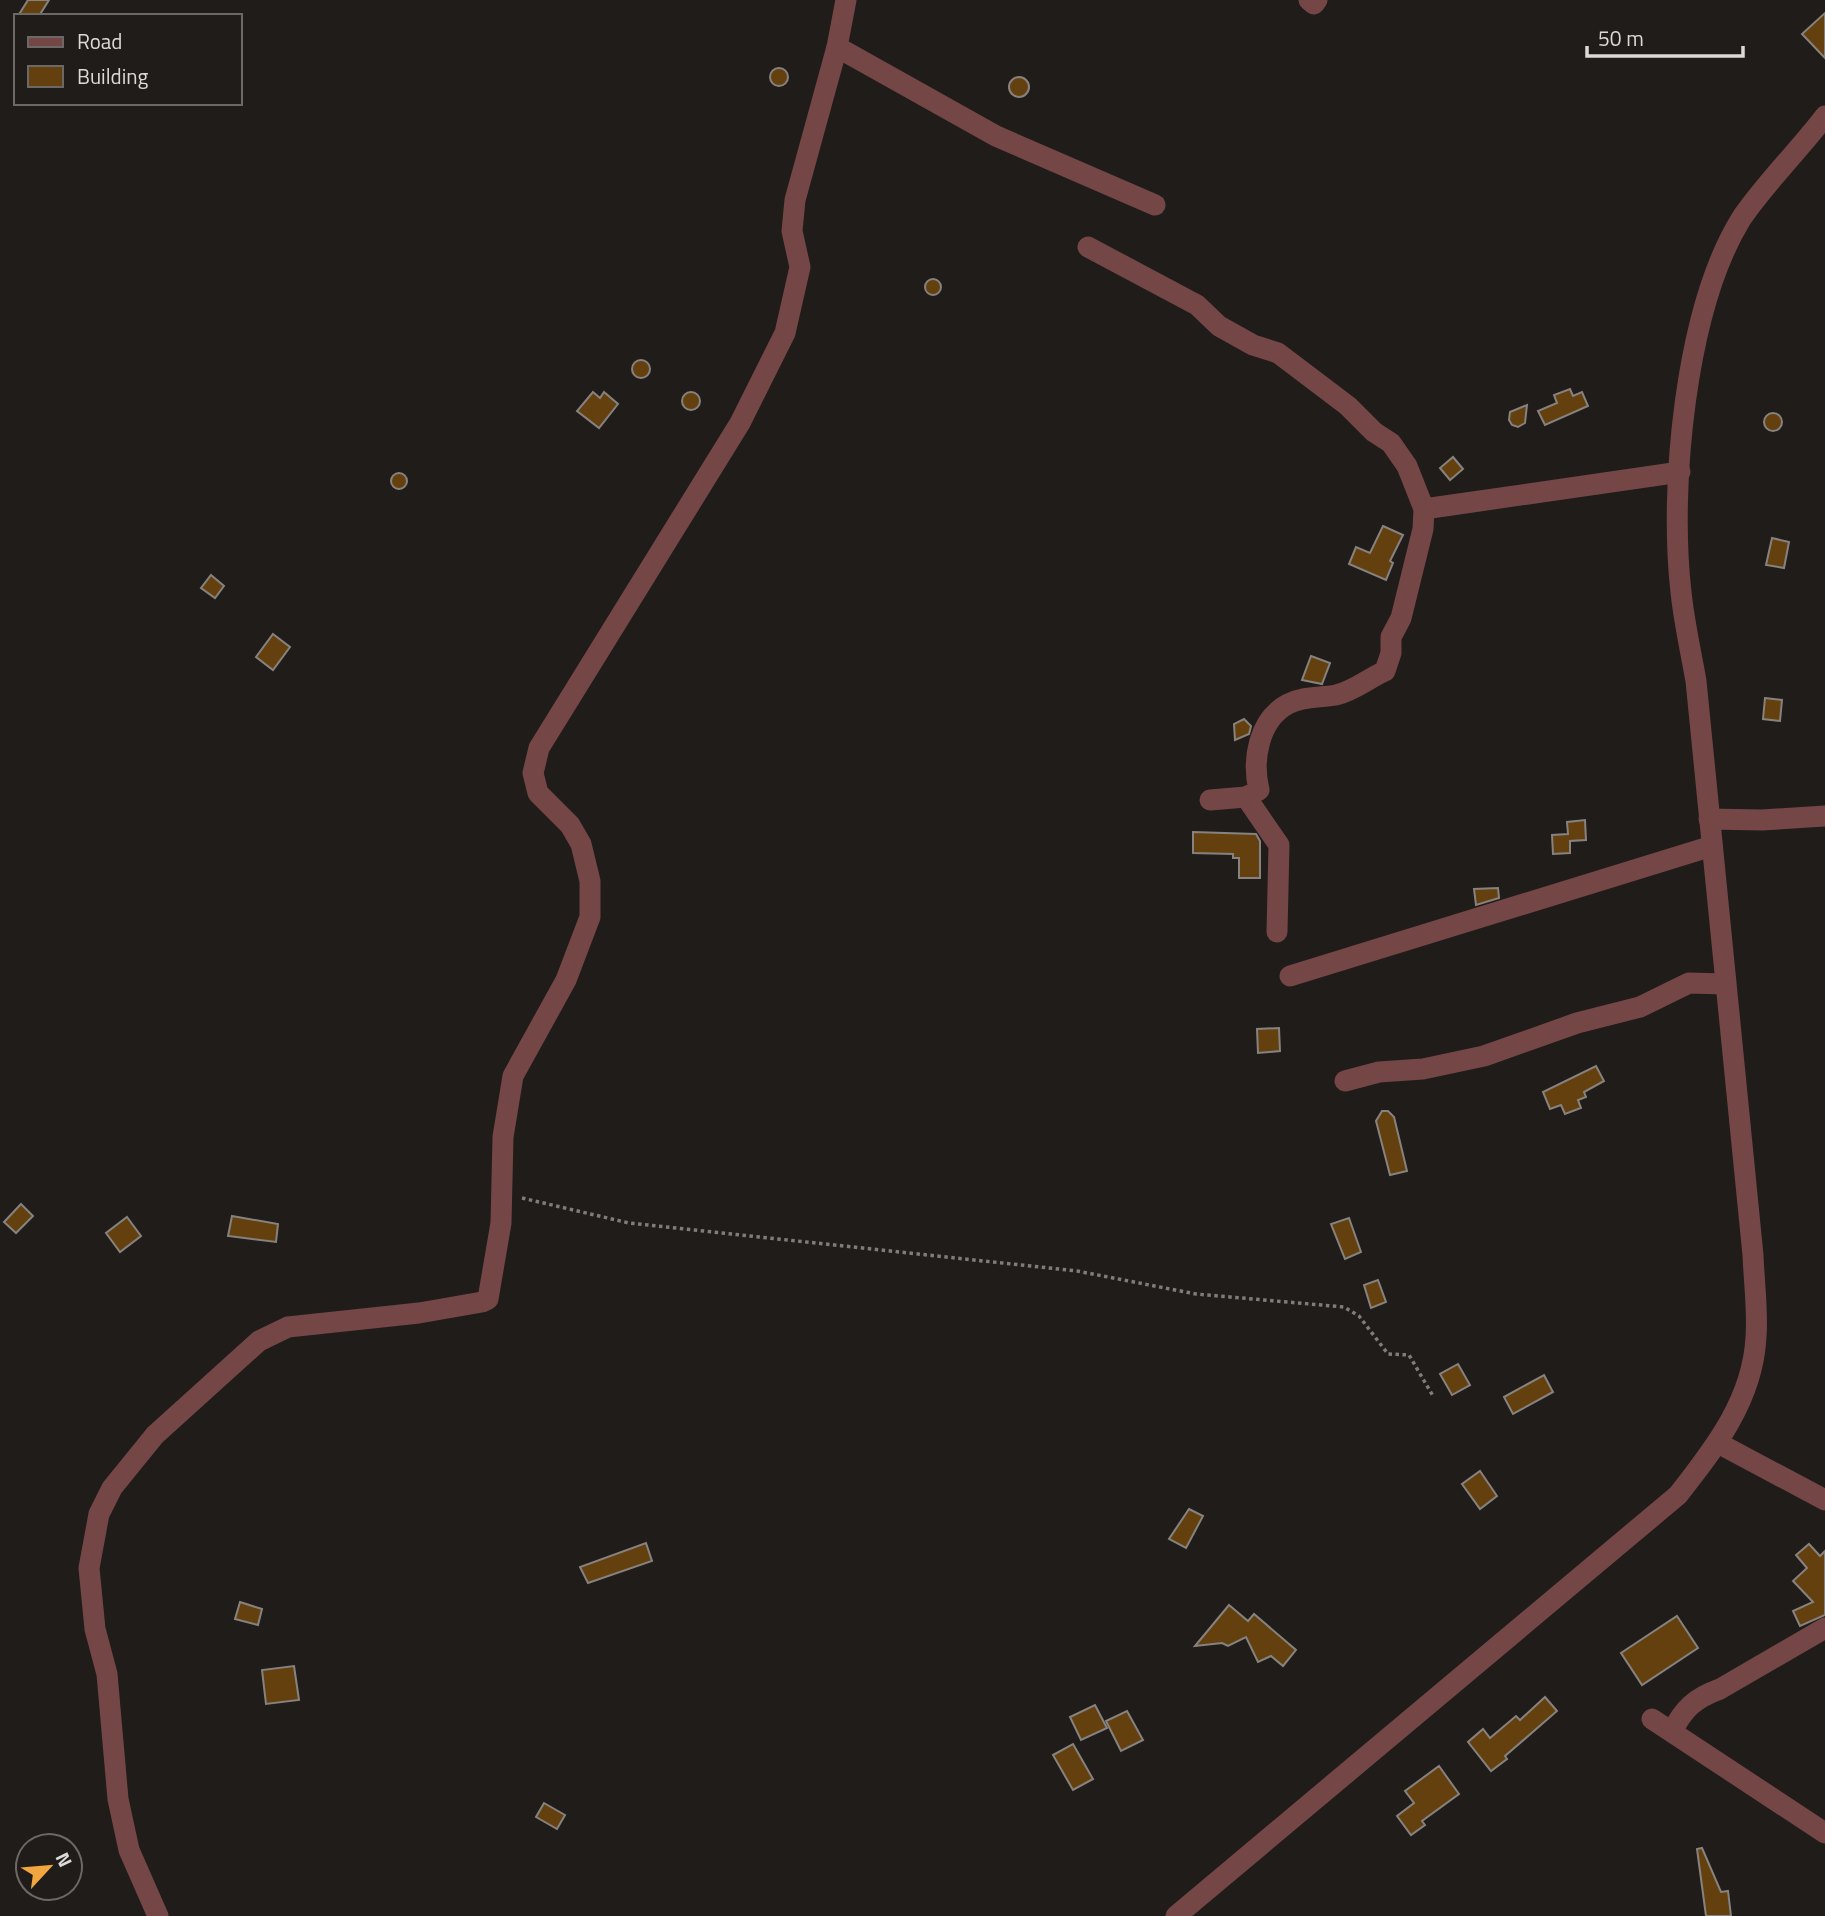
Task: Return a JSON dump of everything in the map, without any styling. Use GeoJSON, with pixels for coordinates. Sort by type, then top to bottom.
{"type":"FeatureCollection","features":[{"type":"Feature","properties":{"kind":"street"},"geometry":{"type":"LineString","coordinates":[[158,1916],[129,1850],[118,1799],[107,1674],[94,1629],[89,1568],[99,1514],[112,1488],[155,1435],[259,1341],[288,1327],[419,1313],[482,1302],[488,1298],[501,1223],[503,1137],[513,1076],[566,980],[590,917],[590,881],[581,844],[570,825],[538,793],[533,773],[539,748],[740,423],[785,333],[800,267],[792,231],[795,200],[837,47],[846,0]]}},
{"type":"Feature","properties":{"kind":"street"},"geometry":{"type":"LineString","coordinates":[[1309,0],[1314,4],[1317,0]]}},
{"type":"Feature","properties":{"kind":"street"},"geometry":{"type":"LineString","coordinates":[[837,47],[996,136],[1156,205]]}},
{"type":"Feature","properties":{"kind":"street"},"geometry":{"type":"LineString","coordinates":[[1176,1916],[1678,1495],[1718,1443],[1743,1396],[1756,1338],[1753,1255],[1696,681],[1681,591],[1680,472],[1690,365],[1710,285],[1741,219],[1825,116]]}},
{"type":"Feature","properties":{"kind":"street"},"geometry":{"type":"LineString","coordinates":[[1088,247],[1197,306],[1230,332],[1278,353],[1348,405],[1374,432],[1391,443],[1407,466],[1423,509],[1423,528],[1401,618],[1391,637],[1391,653],[1385,671],[1351,690],[1288,704],[1271,718],[1253,766],[1259,790],[1245,797],[1210,800]]}},
{"type":"Feature","properties":{"kind":"street"},"geometry":{"type":"LineString","coordinates":[[1423,509],[1680,472]]}},
{"type":"Feature","properties":{"kind":"street"},"geometry":{"type":"LineString","coordinates":[[1245,797],[1279,845],[1277,932]]}},
{"type":"Feature","properties":{"kind":"street"},"geometry":{"type":"LineString","coordinates":[[1709,819],[1762,820],[1825,816]]}},
{"type":"Feature","properties":{"kind":"street"},"geometry":{"type":"LineString","coordinates":[[1290,976],[1712,846]]}},
{"type":"Feature","properties":{"kind":"street"},"geometry":{"type":"LineString","coordinates":[[1345,1081],[1379,1072],[1423,1069],[1485,1056],[1577,1023],[1640,1007],[1689,983],[1726,984]]}},
{"type":"Feature","properties":{"kind":"street"},"geometry":{"type":"LineString","coordinates":[[1718,1443],[1825,1500]]}},
{"type":"Feature","properties":{"kind":"street"},"geometry":{"type":"LineString","coordinates":[[1672,1732],[1683,1711],[1702,1695],[1720,1689],[1825,1629]]}},
{"type":"Feature","properties":{"kind":"street"},"geometry":{"type":"LineString","coordinates":[[1652,1719],[1825,1833]]}},
{"type":"Feature","properties":{"kind":"path"},"geometry":{"type":"LineString","coordinates":[[503,1193],[629,1223],[1077,1271],[1196,1294],[1344,1307],[1359,1316],[1388,1354],[1409,1355],[1433,1396]]}},
{"type":"Feature","properties":{"kind":"building"},"geometry":{"type":"Polygon","coordinates":[[[28,0],[49,0],[40,14],[19,14],[28,0]]]}},
{"type":"Feature","properties":{"kind":"building"},"geometry":{"type":"Polygon","coordinates":[[[1825,13],[1825,58],[1802,34],[1825,13]]]}},
{"type":"Feature","properties":{"kind":"building"},"geometry":{"type":"Polygon","coordinates":[[[779,68],[785,71],[788,77],[785,83],[779,86],[773,83],[770,77],[773,71],[779,68]]]}},
{"type":"Feature","properties":{"kind":"building"},"geometry":{"type":"Polygon","coordinates":[[[1019,77],[1026,80],[1029,87],[1026,94],[1019,97],[1012,94],[1009,87],[1012,80],[1019,77]]]}},
{"type":"Feature","properties":{"kind":"building"},"geometry":{"type":"Polygon","coordinates":[[[930,279],[936,279],[941,287],[939,293],[930,295],[925,290],[925,284],[930,279]]]}},
{"type":"Feature","properties":{"kind":"building"},"geometry":{"type":"Polygon","coordinates":[[[641,360],[647,363],[650,369],[647,375],[641,378],[635,375],[632,369],[635,363],[641,360]]]}},
{"type":"Feature","properties":{"kind":"building"},"geometry":{"type":"Polygon","coordinates":[[[1570,389],[1573,396],[1582,392],[1588,406],[1545,425],[1538,411],[1557,403],[1554,395],[1570,389]]]}},
{"type":"Feature","properties":{"kind":"building"},"geometry":{"type":"Polygon","coordinates":[[[593,392],[600,398],[604,392],[618,404],[599,428],[577,411],[593,392]]]}},
{"type":"Feature","properties":{"kind":"building"},"geometry":{"type":"Polygon","coordinates":[[[691,392],[697,395],[700,401],[697,407],[691,410],[685,407],[682,401],[685,395],[691,392]]]}},
{"type":"Feature","properties":{"kind":"building"},"geometry":{"type":"Polygon","coordinates":[[[1527,405],[1525,423],[1518,427],[1512,425],[1509,420],[1510,412],[1527,405]]]}},
{"type":"Feature","properties":{"kind":"building"},"geometry":{"type":"Polygon","coordinates":[[[1773,413],[1781,418],[1782,422],[1777,430],[1773,431],[1765,426],[1764,422],[1769,414],[1773,413]]]}},
{"type":"Feature","properties":{"kind":"building"},"geometry":{"type":"Polygon","coordinates":[[[1453,457],[1463,469],[1450,480],[1440,468],[1453,457]]]}},
{"type":"Feature","properties":{"kind":"building"},"geometry":{"type":"Polygon","coordinates":[[[396,473],[402,473],[407,481],[405,487],[396,489],[391,484],[391,478],[396,473]]]}},
{"type":"Feature","properties":{"kind":"building"},"geometry":{"type":"Polygon","coordinates":[[[1383,526],[1403,535],[1390,561],[1393,563],[1386,580],[1349,564],[1356,547],[1370,553],[1383,526]]]}},
{"type":"Feature","properties":{"kind":"building"},"geometry":{"type":"Polygon","coordinates":[[[1772,538],[1789,542],[1784,568],[1766,565],[1772,538]]]}},
{"type":"Feature","properties":{"kind":"building"},"geometry":{"type":"Polygon","coordinates":[[[211,575],[224,586],[215,598],[201,588],[211,575]]]}},
{"type":"Feature","properties":{"kind":"building"},"geometry":{"type":"Polygon","coordinates":[[[273,634],[290,647],[273,670],[256,657],[273,634]]]}},
{"type":"Feature","properties":{"kind":"building"},"geometry":{"type":"Polygon","coordinates":[[[1311,656],[1330,663],[1322,684],[1302,680],[1311,656]]]}},
{"type":"Feature","properties":{"kind":"building"},"geometry":{"type":"Polygon","coordinates":[[[1765,698],[1782,700],[1780,721],[1763,719],[1765,698]]]}},
{"type":"Feature","properties":{"kind":"building"},"geometry":{"type":"Polygon","coordinates":[[[1244,719],[1251,726],[1249,734],[1235,740],[1234,724],[1244,719]]]}},
{"type":"Feature","properties":{"kind":"building"},"geometry":{"type":"Polygon","coordinates":[[[1585,820],[1586,840],[1570,841],[1570,853],[1553,854],[1552,835],[1568,834],[1567,822],[1585,820]]]}},
{"type":"Feature","properties":{"kind":"building"},"geometry":{"type":"Polygon","coordinates":[[[1193,832],[1256,834],[1260,841],[1260,878],[1239,878],[1239,858],[1233,858],[1233,854],[1193,853],[1193,832]]]}},
{"type":"Feature","properties":{"kind":"building"},"geometry":{"type":"Polygon","coordinates":[[[1498,888],[1499,898],[1476,905],[1474,889],[1498,888]]]}},
{"type":"Feature","properties":{"kind":"building"},"geometry":{"type":"Polygon","coordinates":[[[1279,1028],[1280,1051],[1258,1053],[1257,1029],[1279,1028]]]}},
{"type":"Feature","properties":{"kind":"building"},"geometry":{"type":"Polygon","coordinates":[[[1596,1066],[1604,1081],[1584,1092],[1586,1097],[1578,1100],[1581,1108],[1565,1114],[1561,1105],[1550,1109],[1543,1092],[1596,1066]]]}},
{"type":"Feature","properties":{"kind":"building"},"geometry":{"type":"Polygon","coordinates":[[[1382,1111],[1388,1111],[1394,1117],[1407,1171],[1390,1175],[1376,1121],[1382,1111]]]}},
{"type":"Feature","properties":{"kind":"building"},"geometry":{"type":"Polygon","coordinates":[[[21,1204],[33,1216],[16,1233],[4,1222],[21,1204]]]}},
{"type":"Feature","properties":{"kind":"building"},"geometry":{"type":"Polygon","coordinates":[[[232,1216],[278,1224],[276,1242],[228,1236],[232,1216]]]}},
{"type":"Feature","properties":{"kind":"building"},"geometry":{"type":"Polygon","coordinates":[[[127,1217],[141,1236],[120,1252],[106,1233],[127,1217]]]}},
{"type":"Feature","properties":{"kind":"building"},"geometry":{"type":"Polygon","coordinates":[[[1349,1218],[1361,1252],[1345,1259],[1331,1224],[1349,1218]]]}},
{"type":"Feature","properties":{"kind":"building"},"geometry":{"type":"Polygon","coordinates":[[[1378,1280],[1386,1302],[1371,1308],[1364,1285],[1378,1280]]]}},
{"type":"Feature","properties":{"kind":"building"},"geometry":{"type":"Polygon","coordinates":[[[1458,1364],[1470,1385],[1452,1395],[1440,1374],[1458,1364]]]}},
{"type":"Feature","properties":{"kind":"building"},"geometry":{"type":"Polygon","coordinates":[[[1544,1375],[1553,1392],[1513,1414],[1504,1397],[1544,1375]]]}},
{"type":"Feature","properties":{"kind":"building"},"geometry":{"type":"Polygon","coordinates":[[[1480,1471],[1497,1496],[1480,1509],[1462,1484],[1480,1471]]]}},
{"type":"Feature","properties":{"kind":"building"},"geometry":{"type":"Polygon","coordinates":[[[1189,1509],[1203,1516],[1186,1548],[1169,1539],[1189,1509]]]}},
{"type":"Feature","properties":{"kind":"building"},"geometry":{"type":"Polygon","coordinates":[[[646,1543],[652,1561],[588,1583],[580,1567],[646,1543]]]}},
{"type":"Feature","properties":{"kind":"building"},"geometry":{"type":"Polygon","coordinates":[[[1809,1544],[1820,1556],[1825,1551],[1825,1615],[1800,1626],[1793,1611],[1813,1602],[1793,1581],[1807,1568],[1796,1555],[1809,1544]]]}},
{"type":"Feature","properties":{"kind":"building"},"geometry":{"type":"Polygon","coordinates":[[[240,1602],[262,1609],[258,1625],[235,1619],[240,1602]]]}},
{"type":"Feature","properties":{"kind":"building"},"geometry":{"type":"Polygon","coordinates":[[[1229,1605],[1248,1621],[1254,1614],[1296,1650],[1283,1666],[1271,1656],[1258,1662],[1246,1637],[1228,1646],[1222,1643],[1195,1646],[1229,1605]]]}},
{"type":"Feature","properties":{"kind":"building"},"geometry":{"type":"Polygon","coordinates":[[[1677,1616],[1698,1648],[1642,1685],[1621,1653],[1677,1616]]]}},
{"type":"Feature","properties":{"kind":"building"},"geometry":{"type":"Polygon","coordinates":[[[294,1666],[299,1700],[266,1704],[262,1670],[294,1666]]]}},
{"type":"Feature","properties":{"kind":"building"},"geometry":{"type":"Polygon","coordinates":[[[1545,1697],[1557,1711],[1491,1771],[1468,1742],[1483,1729],[1490,1738],[1516,1716],[1520,1720],[1545,1697]]]}},
{"type":"Feature","properties":{"kind":"building"},"geometry":{"type":"Polygon","coordinates":[[[1095,1705],[1107,1728],[1081,1740],[1070,1717],[1095,1705]]]}},
{"type":"Feature","properties":{"kind":"building"},"geometry":{"type":"Polygon","coordinates":[[[1127,1711],[1143,1740],[1121,1751],[1106,1721],[1127,1711]]]}},
{"type":"Feature","properties":{"kind":"building"},"geometry":{"type":"Polygon","coordinates":[[[1073,1744],[1093,1779],[1073,1790],[1053,1755],[1073,1744]]]}},
{"type":"Feature","properties":{"kind":"building"},"geometry":{"type":"Polygon","coordinates":[[[1439,1766],[1459,1794],[1422,1821],[1425,1825],[1411,1835],[1397,1816],[1414,1803],[1405,1791],[1439,1766]]]}},
{"type":"Feature","properties":{"kind":"building"},"geometry":{"type":"Polygon","coordinates":[[[544,1803],[565,1815],[557,1829],[536,1817],[544,1803]]]}},
{"type":"Feature","properties":{"kind":"building"},"geometry":{"type":"Polygon","coordinates":[[[1702,1848],[1721,1892],[1728,1891],[1731,1916],[1706,1916],[1697,1849],[1702,1848]]]}}]}
